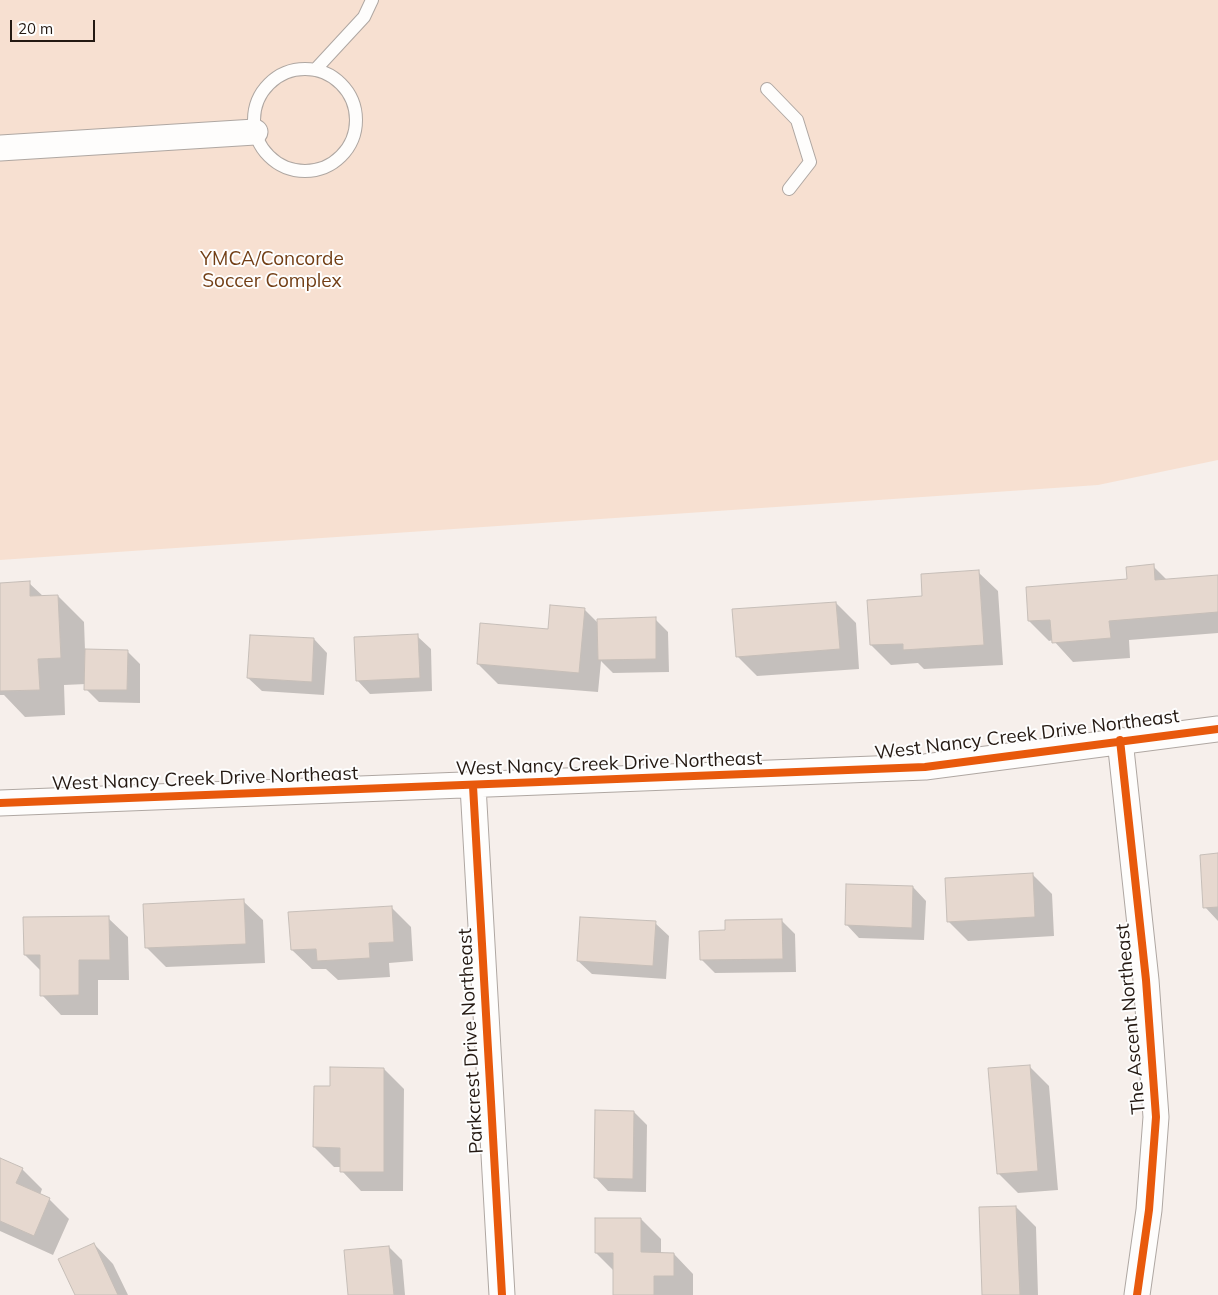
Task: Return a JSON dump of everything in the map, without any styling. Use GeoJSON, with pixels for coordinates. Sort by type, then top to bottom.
{"type":"FeatureCollection","features":[{"type":"Feature","properties":{"kind":"street"},"geometry":{"type":"LineString","coordinates":[[0,148],[255,132]]}},
{"type":"Feature","properties":{"kind":"street","name":"West Nancy Creek Drive Northeast"},"geometry":{"type":"LineString","coordinates":[[0,803],[925,767],[1120,740],[1218,729]]}},
{"type":"Feature","properties":{"kind":"street","name":"The Ascent Northeast"},"geometry":{"type":"LineString","coordinates":[[1120,740],[1146,980],[1156,1117],[1149,1210],[1137,1295]]}},
{"type":"Feature","properties":{"kind":"street","name":"Parkcrest Drive Northeast"},"geometry":{"type":"LineString","coordinates":[[472,786],[502,1295]]}},
{"type":"Feature","properties":{"kind":"lane"},"geometry":{"type":"LineString","coordinates":[[315,70],[364,17],[372,0]]}},
{"type":"Feature","properties":{"kind":"lane"},"geometry":{"type":"LineString","coordinates":[[301,69],[315,70],[329,75],[341,84],[350,95],[357,123],[354,137],[347,150],[337,161],[324,168],[310,171],[296,170],[282,166],[270,157],[261,146],[255,132],[254,118],[257,103],[264,91],[274,80],[286,73],[301,69]]}},
{"type":"Feature","properties":{"kind":"lane"},"geometry":{"type":"LineString","coordinates":[[767,89],[797,120],[810,162],[789,189]]}},
{"type":"Feature","properties":{"kind":"green space","name":"YMCA/Concorde Soccer Complex"},"geometry":{"type":"Polygon","coordinates":[[[0,0],[1218,0],[1218,460],[1098,485],[0,560],[0,0]]]}},
{"type":"Feature","properties":{"kind":"building"},"geometry":{"type":"Polygon","coordinates":[[[1154,564],[1155,580],[1218,575],[1218,612],[1109,621],[1111,638],[1052,643],[1050,620],[1028,621],[1026,587],[1127,579],[1126,567],[1154,564]]]}},
{"type":"Feature","properties":{"kind":"building"},"geometry":{"type":"Polygon","coordinates":[[[979,570],[984,645],[903,650],[903,644],[870,645],[867,600],[922,596],[921,574],[979,570]]]}},
{"type":"Feature","properties":{"kind":"building"},"geometry":{"type":"Polygon","coordinates":[[[30,581],[30,596],[58,595],[61,658],[38,659],[40,690],[0,691],[0,583],[30,581]]]}},
{"type":"Feature","properties":{"kind":"building"},"geometry":{"type":"Polygon","coordinates":[[[836,602],[840,649],[736,657],[732,609],[836,602]]]}},
{"type":"Feature","properties":{"kind":"building"},"geometry":{"type":"Polygon","coordinates":[[[550,605],[585,608],[579,673],[477,664],[480,623],[548,629],[550,605]]]}},
{"type":"Feature","properties":{"kind":"building"},"geometry":{"type":"Polygon","coordinates":[[[656,617],[656,659],[598,660],[597,619],[656,617]]]}},
{"type":"Feature","properties":{"kind":"building"},"geometry":{"type":"Polygon","coordinates":[[[418,634],[420,678],[356,681],[354,637],[418,634]]]}},
{"type":"Feature","properties":{"kind":"building"},"geometry":{"type":"Polygon","coordinates":[[[250,635],[314,638],[312,682],[247,678],[250,635]]]}},
{"type":"Feature","properties":{"kind":"building"},"geometry":{"type":"Polygon","coordinates":[[[85,649],[128,650],[127,690],[84,690],[85,649]]]}},
{"type":"Feature","properties":{"kind":"building"},"geometry":{"type":"Polygon","coordinates":[[[1218,853],[1218,907],[1203,908],[1200,855],[1218,853]]]}},
{"type":"Feature","properties":{"kind":"building"},"geometry":{"type":"Polygon","coordinates":[[[1033,873],[1035,917],[947,922],[945,878],[1033,873]]]}},
{"type":"Feature","properties":{"kind":"building"},"geometry":{"type":"Polygon","coordinates":[[[846,884],[913,886],[912,928],[845,925],[846,884]]]}},
{"type":"Feature","properties":{"kind":"building"},"geometry":{"type":"Polygon","coordinates":[[[244,899],[246,944],[145,948],[143,904],[244,899]]]}},
{"type":"Feature","properties":{"kind":"building"},"geometry":{"type":"Polygon","coordinates":[[[392,906],[394,942],[369,943],[370,958],[317,961],[316,949],[291,950],[288,912],[392,906]]]}},
{"type":"Feature","properties":{"kind":"building"},"geometry":{"type":"Polygon","coordinates":[[[109,916],[110,960],[79,960],[79,995],[40,996],[40,955],[24,955],[23,917],[109,916]]]}},
{"type":"Feature","properties":{"kind":"building"},"geometry":{"type":"Polygon","coordinates":[[[580,917],[656,921],[653,966],[577,961],[580,917]]]}},
{"type":"Feature","properties":{"kind":"building"},"geometry":{"type":"Polygon","coordinates":[[[782,919],[783,959],[700,960],[699,931],[725,930],[725,920],[782,919]]]}},
{"type":"Feature","properties":{"kind":"building"},"geometry":{"type":"Polygon","coordinates":[[[1030,1065],[1038,1171],[997,1174],[988,1068],[1030,1065]]]}},
{"type":"Feature","properties":{"kind":"building"},"geometry":{"type":"Polygon","coordinates":[[[330,1067],[384,1068],[384,1172],[340,1172],[340,1148],[313,1147],[314,1086],[330,1086],[330,1067]]]}},
{"type":"Feature","properties":{"kind":"building"},"geometry":{"type":"Polygon","coordinates":[[[595,1110],[634,1111],[633,1179],[594,1178],[595,1110]]]}},
{"type":"Feature","properties":{"kind":"building"},"geometry":{"type":"Polygon","coordinates":[[[0,1158],[23,1168],[16,1183],[50,1198],[34,1236],[0,1221],[0,1158]]]}},
{"type":"Feature","properties":{"kind":"building"},"geometry":{"type":"Polygon","coordinates":[[[1016,1206],[1020,1295],[982,1295],[979,1207],[1016,1206]]]}},
{"type":"Feature","properties":{"kind":"building"},"geometry":{"type":"Polygon","coordinates":[[[595,1218],[641,1218],[641,1252],[674,1253],[674,1276],[654,1276],[654,1295],[613,1295],[613,1253],[595,1253],[595,1218]]]}},
{"type":"Feature","properties":{"kind":"building"},"geometry":{"type":"Polygon","coordinates":[[[94,1243],[118,1295],[75,1295],[58,1259],[94,1243]]]}},
{"type":"Feature","properties":{"kind":"building"},"geometry":{"type":"Polygon","coordinates":[[[389,1246],[394,1295],[348,1295],[344,1250],[389,1246]]]}},
{"type":"Feature","properties":{"kind":"cycle path"},"geometry":{"type":"LineString","coordinates":[[0,803],[925,767],[1218,729]]}},
{"type":"Feature","properties":{"kind":"cycle path"},"geometry":{"type":"LineString","coordinates":[[1120,740],[1146,980],[1156,1117],[1149,1210],[1137,1295]]}},
{"type":"Feature","properties":{"kind":"cycle path"},"geometry":{"type":"LineString","coordinates":[[473,786],[502,1295]]}}]}
